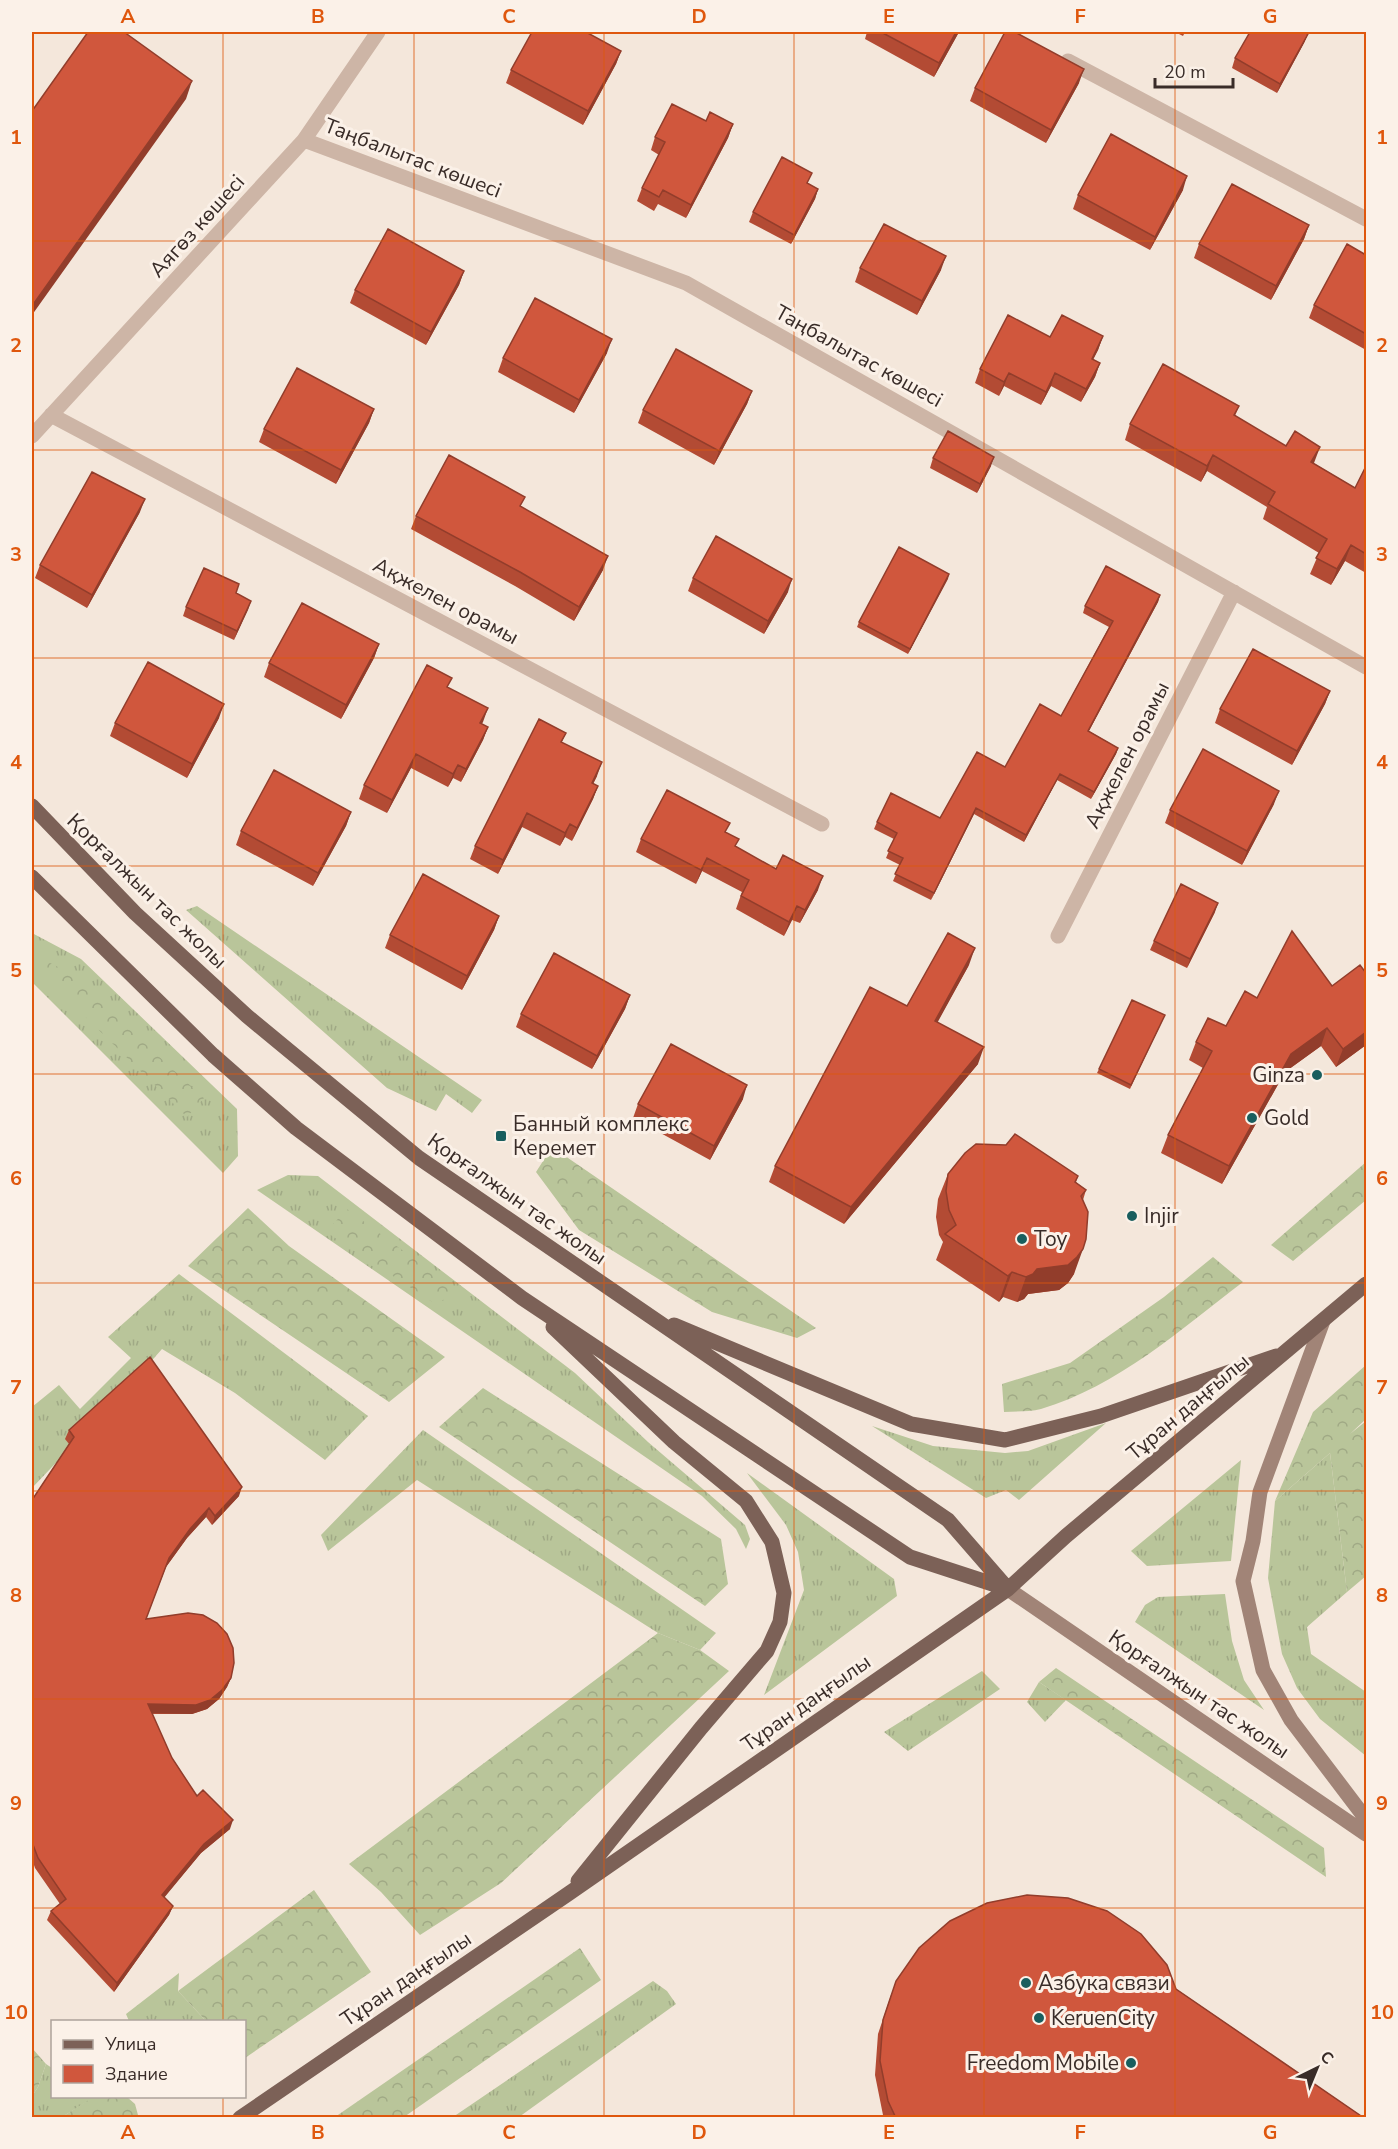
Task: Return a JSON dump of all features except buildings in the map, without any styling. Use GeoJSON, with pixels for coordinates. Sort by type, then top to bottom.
{"type":"FeatureCollection","features":[{"type":"Feature","properties":{"kind":"main road","name":"Қорғалжын тас жолы"},"geometry":{"type":"LineString","coordinates":[[32,806],[135,913],[247,1016],[419,1158],[948,1520],[1008,1589],[1366,1834]]}},
{"type":"Feature","properties":{"kind":"main road","name":"Қорғалжын тас жолы"},"geometry":{"type":"LineString","coordinates":[[32,877],[213,1055],[296,1128],[522,1298],[910,1557],[1008,1589]]}},
{"type":"Feature","properties":{"kind":"main road","name":"Тұран даңғылы"},"geometry":{"type":"LineString","coordinates":[[240,2118],[1008,1589],[1066,1536],[1366,1284]]}},
{"type":"Feature","properties":{"kind":"main road"},"geometry":{"type":"LineString","coordinates":[[522,1298],[674,1442],[746,1501],[772,1542],[784,1593],[780,1622],[767,1652],[693,1737],[568,1894]]}},
{"type":"Feature","properties":{"kind":"main road"},"geometry":{"type":"LineString","coordinates":[[643,1312],[912,1424],[1005,1440],[1101,1416],[1285,1353]]}},
{"type":"Feature","properties":{"kind":"main road"},"geometry":{"type":"LineString","coordinates":[[1323,1321],[1260,1492],[1253,1541],[1243,1581],[1263,1670],[1292,1720],[1366,1819]]}},
{"type":"Feature","properties":{"kind":"street","name":"Аягөз көшесі"},"geometry":{"type":"LineString","coordinates":[[32,436],[304,140],[378,32]]}},
{"type":"Feature","properties":{"kind":"street"},"geometry":{"type":"LineString","coordinates":[[1054,54],[1366,219]]}},
{"type":"Feature","properties":{"kind":"street","name":"Таңбалытас көшесі"},"geometry":{"type":"LineString","coordinates":[[304,140],[686,283],[1366,667]]}},
{"type":"Feature","properties":{"kind":"street","name":"Ақжелен орамы"},"geometry":{"type":"LineString","coordinates":[[51,416],[822,824]]}},
{"type":"Feature","properties":{"kind":"street","name":"Ақжелен орамы"},"geometry":{"type":"LineString","coordinates":[[1058,936],[1234,592]]}},
{"type":"Feature","properties":{"kind":"green space"},"geometry":{"type":"Polygon","coordinates":[[[197,906],[482,1100],[472,1113],[446,1094],[436,1111],[387,1088],[186,910],[197,906]]]}},
{"type":"Feature","properties":{"kind":"green space"},"geometry":{"type":"Polygon","coordinates":[[[32,933],[81,959],[237,1109],[238,1156],[223,1173],[32,982],[32,933]]]}},
{"type":"Feature","properties":{"kind":"green space"},"geometry":{"type":"Polygon","coordinates":[[[32,954],[66,971],[204,1098],[187,1117],[32,964],[32,954]]]}},
{"type":"Feature","properties":{"kind":"green space"},"geometry":{"type":"Polygon","coordinates":[[[552,1147],[816,1328],[797,1338],[712,1312],[579,1230],[536,1172],[552,1147]]]}},
{"type":"Feature","properties":{"kind":"green space"},"geometry":{"type":"Polygon","coordinates":[[[1366,1162],[1366,1200],[1293,1261],[1271,1245],[1366,1162]]]}},
{"type":"Feature","properties":{"kind":"green space"},"geometry":{"type":"Polygon","coordinates":[[[288,1175],[318,1176],[575,1373],[648,1442],[745,1525],[750,1539],[746,1549],[736,1529],[702,1496],[257,1190],[288,1175]]]}},
{"type":"Feature","properties":{"kind":"green space"},"geometry":{"type":"Polygon","coordinates":[[[248,1208],[289,1246],[445,1357],[389,1402],[188,1266],[248,1208]]]}},
{"type":"Feature","properties":{"kind":"green space"},"geometry":{"type":"Polygon","coordinates":[[[347,1209],[461,1294],[434,1303],[326,1232],[347,1209]]]}},
{"type":"Feature","properties":{"kind":"green space"},"geometry":{"type":"Polygon","coordinates":[[[1213,1257],[1243,1282],[1172,1337],[1122,1371],[1069,1399],[1037,1410],[1004,1412],[1002,1384],[1070,1363],[1164,1297],[1213,1257]]]}},
{"type":"Feature","properties":{"kind":"green space"},"geometry":{"type":"Polygon","coordinates":[[[179,1274],[368,1416],[325,1460],[235,1393],[162,1349],[147,1366],[66,1439],[71,1447],[32,1488],[32,1407],[59,1385],[80,1409],[131,1358],[108,1337],[179,1274]]]}},
{"type":"Feature","properties":{"kind":"green space"},"geometry":{"type":"Polygon","coordinates":[[[1366,1365],[1366,1419],[1350,1434],[1366,1421],[1366,1576],[1347,1592],[1330,1453],[1275,1501],[1313,1412],[1366,1365]]]}},
{"type":"Feature","properties":{"kind":"green space"},"geometry":{"type":"Polygon","coordinates":[[[483,1388],[721,1539],[728,1584],[705,1606],[439,1427],[483,1388]]]}},
{"type":"Feature","properties":{"kind":"green space"},"geometry":{"type":"Polygon","coordinates":[[[1106,1423],[1019,1500],[1006,1490],[986,1498],[872,1426],[933,1446],[1005,1453],[1028,1451],[1106,1423]]]}},
{"type":"Feature","properties":{"kind":"green space"},"geometry":{"type":"Polygon","coordinates":[[[423,1430],[716,1633],[700,1650],[658,1633],[417,1480],[328,1551],[321,1535],[423,1430]]]}},
{"type":"Feature","properties":{"kind":"green space"},"geometry":{"type":"Polygon","coordinates":[[[1330,1453],[1347,1592],[1307,1627],[1311,1654],[1366,1692],[1366,1756],[1320,1719],[1297,1688],[1282,1654],[1268,1578],[1275,1501],[1330,1453]]]}},
{"type":"Feature","properties":{"kind":"green space"},"geometry":{"type":"Polygon","coordinates":[[[1241,1460],[1231,1561],[1147,1566],[1131,1551],[1241,1460]]]}},
{"type":"Feature","properties":{"kind":"green space"},"geometry":{"type":"Polygon","coordinates":[[[747,1473],[894,1579],[897,1596],[764,1695],[804,1590],[798,1552],[786,1525],[747,1473]]]}},
{"type":"Feature","properties":{"kind":"green space"},"geometry":{"type":"Polygon","coordinates":[[[1225,1594],[1232,1641],[1244,1680],[1264,1710],[1135,1622],[1145,1605],[1158,1597],[1225,1594]]]}},
{"type":"Feature","properties":{"kind":"green space"},"geometry":{"type":"Polygon","coordinates":[[[658,1633],[700,1650],[729,1671],[501,1883],[420,1935],[381,1892],[349,1864],[658,1633]]]}},
{"type":"Feature","properties":{"kind":"green space"},"geometry":{"type":"Polygon","coordinates":[[[1056,1668],[1324,1848],[1326,1877],[1039,1682],[1056,1668]]]}},
{"type":"Feature","properties":{"kind":"green space"},"geometry":{"type":"Polygon","coordinates":[[[982,1671],[1000,1689],[908,1751],[884,1732],[982,1671]]]}},
{"type":"Feature","properties":{"kind":"green space"},"geometry":{"type":"Polygon","coordinates":[[[1039,1682],[1066,1700],[1045,1722],[1027,1702],[1039,1682]]]}},
{"type":"Feature","properties":{"kind":"green space"},"geometry":{"type":"Polygon","coordinates":[[[314,1890],[371,1972],[246,2057],[246,2020],[205,2020],[178,1991],[314,1890]]]}},
{"type":"Feature","properties":{"kind":"green space"},"geometry":{"type":"Polygon","coordinates":[[[580,1948],[601,1980],[404,2117],[335,2117],[580,1948]]]}},
{"type":"Feature","properties":{"kind":"green space"},"geometry":{"type":"Polygon","coordinates":[[[179,1973],[178,1991],[205,2020],[129,2020],[126,2014],[179,1973]]]}},
{"type":"Feature","properties":{"kind":"green space"},"geometry":{"type":"Polygon","coordinates":[[[653,1981],[667,1991],[676,2004],[519,2117],[453,2117],[653,1981]]]}},
{"type":"Feature","properties":{"kind":"green space"},"geometry":{"type":"Polygon","coordinates":[[[32,2048],[46,2064],[38,2087],[32,2096],[32,2048]]]}},
{"type":"Feature","properties":{"kind":"green space"},"geometry":{"type":"Polygon","coordinates":[[[46,2064],[51,2067],[51,2098],[93,2098],[62,2117],[32,2118],[32,2096],[38,2087],[46,2064]]]}},
{"type":"Feature","properties":{"kind":"green space"},"geometry":{"type":"Polygon","coordinates":[[[92,2098],[128,2098],[135,2104],[138,2115],[135,2118],[62,2117],[92,2098]]]}},
{"type":"Feature","properties":{"kind":"place","name":"Ginza"},"geometry":{"type":"Point","coordinates":[1317,1075]}},
{"type":"Feature","properties":{"kind":"place","name":"Gold"},"geometry":{"type":"Point","coordinates":[1252,1118]}},
{"type":"Feature","properties":{"kind":"place","name":"Банный комплекс Керемет"},"geometry":{"type":"Point","coordinates":[501,1136]}},
{"type":"Feature","properties":{"kind":"place","name":"Injir"},"geometry":{"type":"Point","coordinates":[1132,1216]}},
{"type":"Feature","properties":{"kind":"place","name":"Toy"},"geometry":{"type":"Point","coordinates":[1022,1239]}},
{"type":"Feature","properties":{"kind":"place","name":"Азбука связи"},"geometry":{"type":"Point","coordinates":[1026,1983]}},
{"type":"Feature","properties":{"kind":"place","name":"KeruenCity"},"geometry":{"type":"Point","coordinates":[1039,2018]}},
{"type":"Feature","properties":{"kind":"place","name":"Freedom Mobile"},"geometry":{"type":"Point","coordinates":[1131,2063]}}]}
